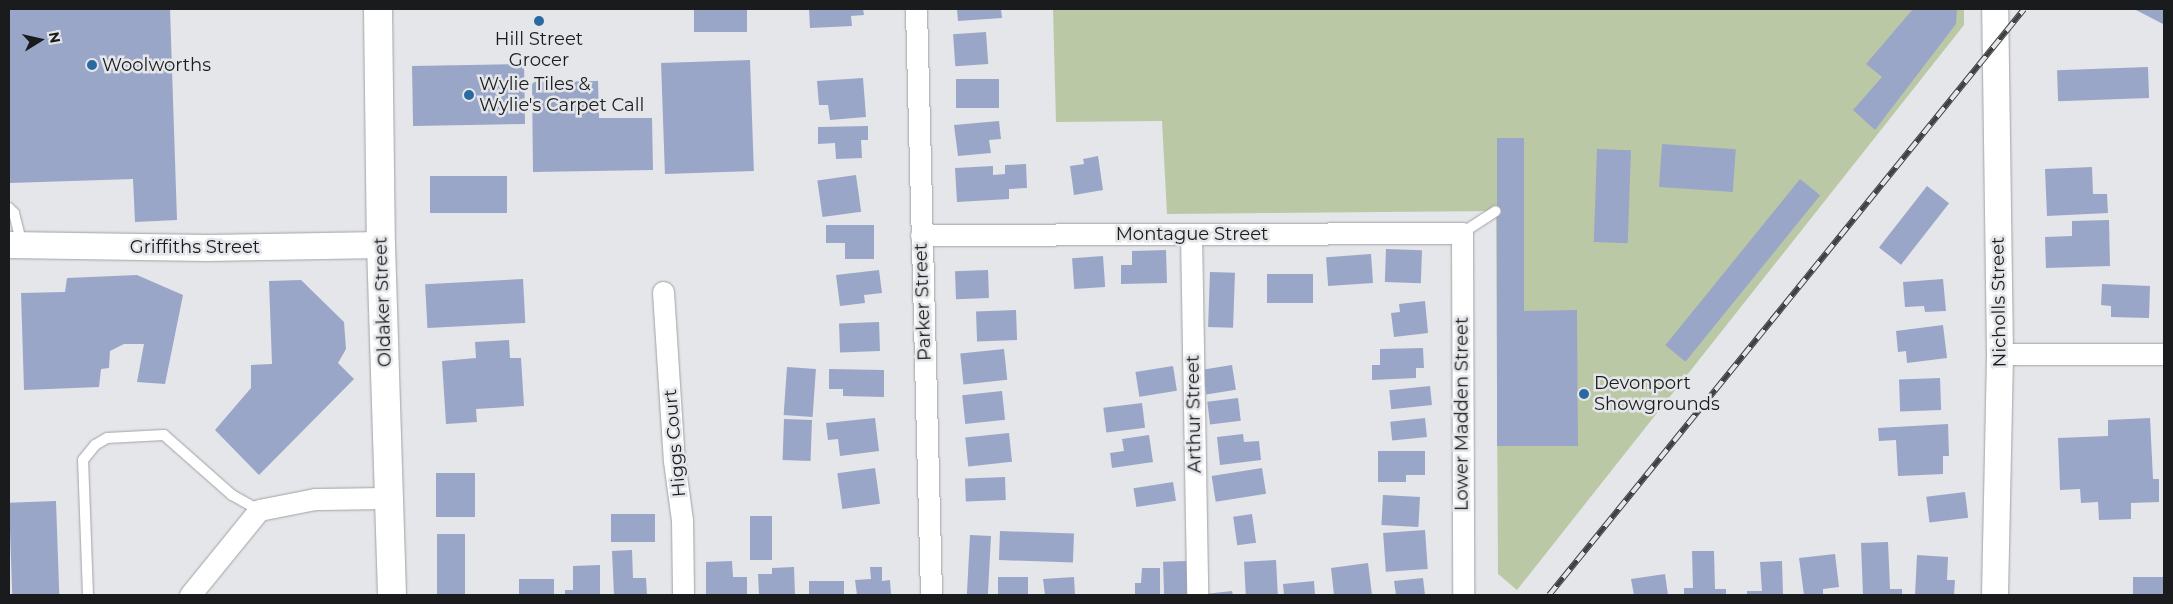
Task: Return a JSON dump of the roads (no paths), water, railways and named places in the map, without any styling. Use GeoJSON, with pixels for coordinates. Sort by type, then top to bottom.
{"type":"FeatureCollection","features":[{"type":"Feature","properties":{"kind":"main road","name":"Oldaker Street"},"geometry":{"type":"LineString","coordinates":[[378,9],[381,245],[392,595]]}},
{"type":"Feature","properties":{"kind":"street","name":"Parker Street"},"geometry":{"type":"LineString","coordinates":[[916,9],[931,595]]}},
{"type":"Feature","properties":{"kind":"street","name":"Nicholls Street"},"geometry":{"type":"LineString","coordinates":[[1994,595],[2000,354],[1995,9]]}},
{"type":"Feature","properties":{"kind":"street","name":"Montague Street"},"geometry":{"type":"LineString","coordinates":[[921,234],[1462,233]]}},
{"type":"Feature","properties":{"kind":"street","name":"Lower Madden Street"},"geometry":{"type":"LineString","coordinates":[[1462,233],[1462,595]]}},
{"type":"Feature","properties":{"kind":"street","name":"Arthur Street"},"geometry":{"type":"LineString","coordinates":[[1191,234],[1197,595]]}},
{"type":"Feature","properties":{"kind":"street","name":"Griffiths Street"},"geometry":{"type":"LineString","coordinates":[[16,245],[206,248],[381,245]]}},
{"type":"Feature","properties":{"kind":"street","name":"Higgs Court"},"geometry":{"type":"LineString","coordinates":[[663,292],[674,461],[682,520],[683,595]]}},
{"type":"Feature","properties":{"kind":"street"},"geometry":{"type":"LineString","coordinates":[[2000,354],[2164,354]]}},
{"type":"Feature","properties":{"kind":"street"},"geometry":{"type":"LineString","coordinates":[[190,595],[259,510],[315,499],[389,498]]}},
{"type":"Feature","properties":{"kind":"lane"},"geometry":{"type":"LineString","coordinates":[[9,208],[14,213],[16,245]]}},
{"type":"Feature","properties":{"kind":"lane"},"geometry":{"type":"LineString","coordinates":[[1462,233],[1496,211]]}},
{"type":"Feature","properties":{"kind":"lane"},"geometry":{"type":"LineString","coordinates":[[88,595],[83,460],[95,445],[108,438],[164,436],[232,495],[259,510]]}},
{"type":"Feature","properties":{"kind":"railway"},"geometry":{"type":"LineString","coordinates":[[1549,595],[2024,9]]}},
{"type":"Feature","properties":{"kind":"place","name":"Hill Street Grocer"},"geometry":{"type":"Point","coordinates":[539,21]}},
{"type":"Feature","properties":{"kind":"place","name":"Woolworths"},"geometry":{"type":"Point","coordinates":[92,65]}},
{"type":"Feature","properties":{"kind":"place","name":"Wylie Tiles & Wylie's Carpet Call"},"geometry":{"type":"Point","coordinates":[469,95]}},
{"type":"Feature","properties":{"kind":"place","name":"Devonport Showgrounds"},"geometry":{"type":"Point","coordinates":[1584,394]}}]}
